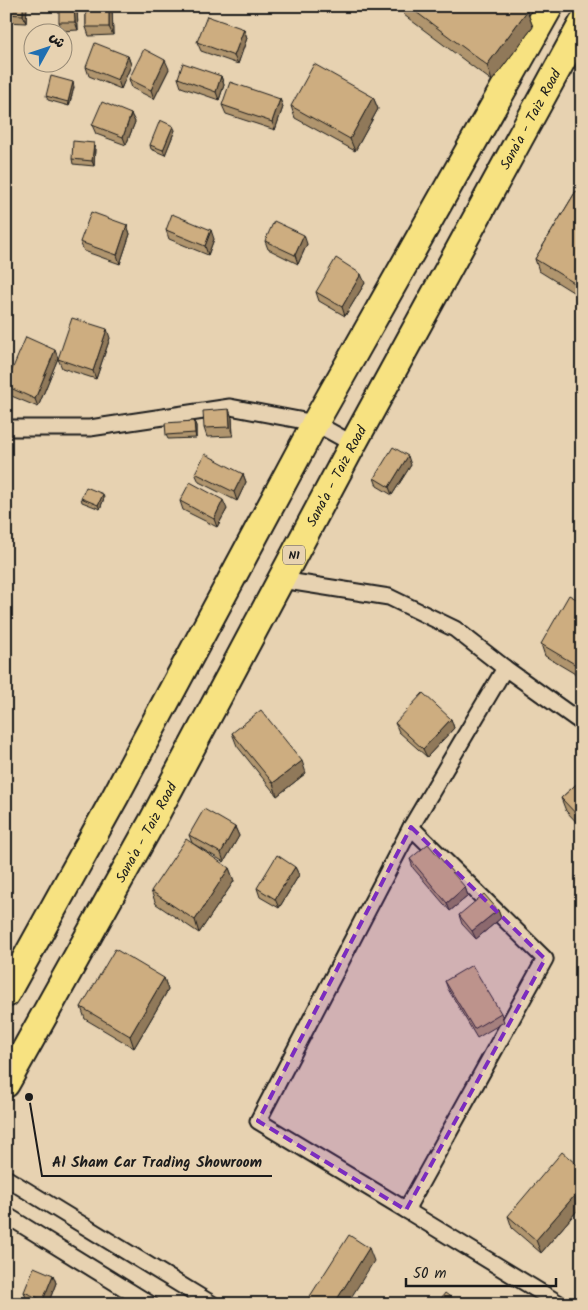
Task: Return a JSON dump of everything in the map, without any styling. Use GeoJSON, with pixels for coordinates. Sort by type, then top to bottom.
{"type":"FeatureCollection","features":[{"type":"Feature","properties":{"kind":"highway"},"geometry":{"type":"LineString","coordinates":[[6,994],[120,788],[316,423],[550,6]]}},
{"type":"Feature","properties":{"kind":"highway","name":"Sana'a - Taiz Road"},"geometry":{"type":"LineString","coordinates":[[6,1084],[153,820],[353,444],[582,24]]}},
{"type":"Feature","properties":{"kind":"street"},"geometry":{"type":"LineString","coordinates":[[6,428],[90,428],[230,407],[316,423],[353,444]]}},
{"type":"Feature","properties":{"kind":"street"},"geometry":{"type":"LineString","coordinates":[[281,580],[388,597],[454,629],[582,723]]}},
{"type":"Feature","properties":{"kind":"street"},"geometry":{"type":"LineString","coordinates":[[505,668],[411,827],[258,1121],[560,1304]]}},
{"type":"Feature","properties":{"kind":"street"},"geometry":{"type":"LineString","coordinates":[[406,1210],[546,959],[411,827]]}},
{"type":"Feature","properties":{"kind":"street"},"geometry":{"type":"LineString","coordinates":[[6,1178],[212,1304]]}},
{"type":"Feature","properties":{"kind":"street"},"geometry":{"type":"LineString","coordinates":[[6,1215],[150,1304]]}},
{"type":"Feature","properties":{"kind":"highlighted area"},"geometry":{"type":"Polygon","coordinates":[[[411,827],[545,959],[406,1210],[258,1121],[411,827]]]}},
{"type":"Feature","properties":{"kind":"building"},"geometry":{"type":"Polygon","coordinates":[[[6,6],[23,6],[23,15],[6,14],[6,6]]]}},
{"type":"Feature","properties":{"kind":"building"},"geometry":{"type":"Polygon","coordinates":[[[59,6],[74,6],[75,22],[59,22],[59,6]]]}},
{"type":"Feature","properties":{"kind":"building"},"geometry":{"type":"Polygon","coordinates":[[[86,6],[109,6],[109,27],[86,27],[86,6]]]}},
{"type":"Feature","properties":{"kind":"building"},"geometry":{"type":"Polygon","coordinates":[[[408,6],[521,6],[527,11],[487,65],[408,6]]]}},
{"type":"Feature","properties":{"kind":"building"},"geometry":{"type":"Polygon","coordinates":[[[207,16],[244,29],[234,56],[197,42],[207,16]]]}},
{"type":"Feature","properties":{"kind":"building"},"geometry":{"type":"Polygon","coordinates":[[[95,43],[128,56],[118,80],[86,67],[95,43]]]}},
{"type":"Feature","properties":{"kind":"building"},"geometry":{"type":"Polygon","coordinates":[[[144,49],[165,60],[151,90],[129,79],[144,49]]]}},
{"type":"Feature","properties":{"kind":"building"},"geometry":{"type":"Polygon","coordinates":[[[183,63],[221,76],[216,92],[178,78],[183,63]]]}},
{"type":"Feature","properties":{"kind":"building"},"geometry":{"type":"Polygon","coordinates":[[[314,64],[373,97],[350,139],[291,106],[314,64]]]}},
{"type":"Feature","properties":{"kind":"building"},"geometry":{"type":"Polygon","coordinates":[[[51,76],[73,82],[68,102],[46,96],[51,76]]]}},
{"type":"Feature","properties":{"kind":"building"},"geometry":{"type":"Polygon","coordinates":[[[230,82],[280,99],[272,122],[222,105],[230,82]]]}},
{"type":"Feature","properties":{"kind":"building"},"geometry":{"type":"Polygon","coordinates":[[[102,102],[131,114],[123,137],[92,125],[102,102]]]}},
{"type":"Feature","properties":{"kind":"building"},"geometry":{"type":"Polygon","coordinates":[[[160,120],[173,126],[163,150],[150,145],[160,120]]]}},
{"type":"Feature","properties":{"kind":"building"},"geometry":{"type":"Polygon","coordinates":[[[73,141],[94,143],[92,161],[72,159],[73,141]]]}},
{"type":"Feature","properties":{"kind":"building"},"geometry":{"type":"Polygon","coordinates":[[[576,191],[582,194],[582,275],[576,284],[535,259],[576,191]]]}},
{"type":"Feature","properties":{"kind":"building"},"geometry":{"type":"Polygon","coordinates":[[[91,212],[127,225],[117,255],[80,242],[91,212]]]}},
{"type":"Feature","properties":{"kind":"building"},"geometry":{"type":"Polygon","coordinates":[[[172,214],[211,230],[205,246],[166,230],[172,214]]]}},
{"type":"Feature","properties":{"kind":"building"},"geometry":{"type":"Polygon","coordinates":[[[274,221],[304,235],[295,255],[265,241],[274,221]]]}},
{"type":"Feature","properties":{"kind":"building"},"geometry":{"type":"Polygon","coordinates":[[[336,258],[361,274],[342,307],[316,292],[336,258]]]}},
{"type":"Feature","properties":{"kind":"building"},"geometry":{"type":"Polygon","coordinates":[[[72,318],[107,329],[93,371],[58,359],[72,318]]]}},
{"type":"Feature","properties":{"kind":"building"},"geometry":{"type":"Polygon","coordinates":[[[26,337],[55,350],[35,399],[6,386],[26,337]]]}},
{"type":"Feature","properties":{"kind":"building"},"geometry":{"type":"Polygon","coordinates":[[[229,409],[230,427],[204,428],[203,411],[229,409]]]}},
{"type":"Feature","properties":{"kind":"building"},"geometry":{"type":"Polygon","coordinates":[[[194,421],[195,433],[166,435],[165,423],[194,421]]]}},
{"type":"Feature","properties":{"kind":"building"},"geometry":{"type":"Polygon","coordinates":[[[393,447],[408,456],[389,487],[374,478],[393,447]]]}},
{"type":"Feature","properties":{"kind":"building"},"geometry":{"type":"Polygon","coordinates":[[[205,454],[243,474],[234,492],[195,473],[205,454]]]}},
{"type":"Feature","properties":{"kind":"building"},"geometry":{"type":"Polygon","coordinates":[[[190,482],[223,500],[214,519],[180,501],[190,482]]]}},
{"type":"Feature","properties":{"kind":"building"},"geometry":{"type":"Polygon","coordinates":[[[86,487],[103,494],[98,505],[81,498],[86,487]]]}},
{"type":"Feature","properties":{"kind":"building"},"geometry":{"type":"Polygon","coordinates":[[[569,595],[582,602],[582,660],[578,666],[541,644],[569,595]]]}},
{"type":"Feature","properties":{"kind":"building"},"geometry":{"type":"Polygon","coordinates":[[[423,693],[451,719],[423,749],[395,723],[423,693]]]}},
{"type":"Feature","properties":{"kind":"building"},"geometry":{"type":"Polygon","coordinates":[[[261,710],[302,761],[273,783],[232,733],[261,710]]]}},
{"type":"Feature","properties":{"kind":"building"},"geometry":{"type":"Polygon","coordinates":[[[582,779],[582,820],[561,798],[582,779]]]}},
{"type":"Feature","properties":{"kind":"building"},"geometry":{"type":"Polygon","coordinates":[[[204,809],[235,827],[221,853],[189,835],[204,809]]]}},
{"type":"Feature","properties":{"kind":"building"},"geometry":{"type":"Polygon","coordinates":[[[186,839],[229,868],[195,920],[151,891],[186,839]]]}},
{"type":"Feature","properties":{"kind":"building"},"geometry":{"type":"Polygon","coordinates":[[[428,844],[465,887],[447,903],[410,859],[428,844]]]}},
{"type":"Feature","properties":{"kind":"building"},"geometry":{"type":"Polygon","coordinates":[[[277,855],[295,867],[275,899],[257,888],[277,855]]]}},
{"type":"Feature","properties":{"kind":"building"},"geometry":{"type":"Polygon","coordinates":[[[484,894],[498,910],[472,931],[459,915],[484,894]]]}},
{"type":"Feature","properties":{"kind":"building"},"geometry":{"type":"Polygon","coordinates":[[[115,949],[164,978],[130,1036],[81,1007],[115,949]]]}},
{"type":"Feature","properties":{"kind":"building"},"geometry":{"type":"Polygon","coordinates":[[[472,965],[501,1013],[474,1029],[445,981],[472,965]]]}},
{"type":"Feature","properties":{"kind":"building"},"geometry":{"type":"Polygon","coordinates":[[[562,1152],[582,1169],[582,1187],[536,1240],[508,1216],[562,1152]]]}},
{"type":"Feature","properties":{"kind":"building"},"geometry":{"type":"Polygon","coordinates":[[[349,1235],[369,1248],[334,1304],[305,1304],[349,1235]]]}},
{"type":"Feature","properties":{"kind":"building"},"geometry":{"type":"Polygon","coordinates":[[[34,1267],[53,1275],[43,1300],[24,1292],[34,1267]]]}},
{"type":"Feature","properties":{"kind":"building"},"geometry":{"type":"Polygon","coordinates":[[[445,1293],[460,1304],[437,1304],[445,1293]]]}},
{"type":"Feature","properties":{"kind":"place","name":"Al Sham Car Trading Showroom"},"geometry":{"type":"Point","coordinates":[29,1097]}}]}
